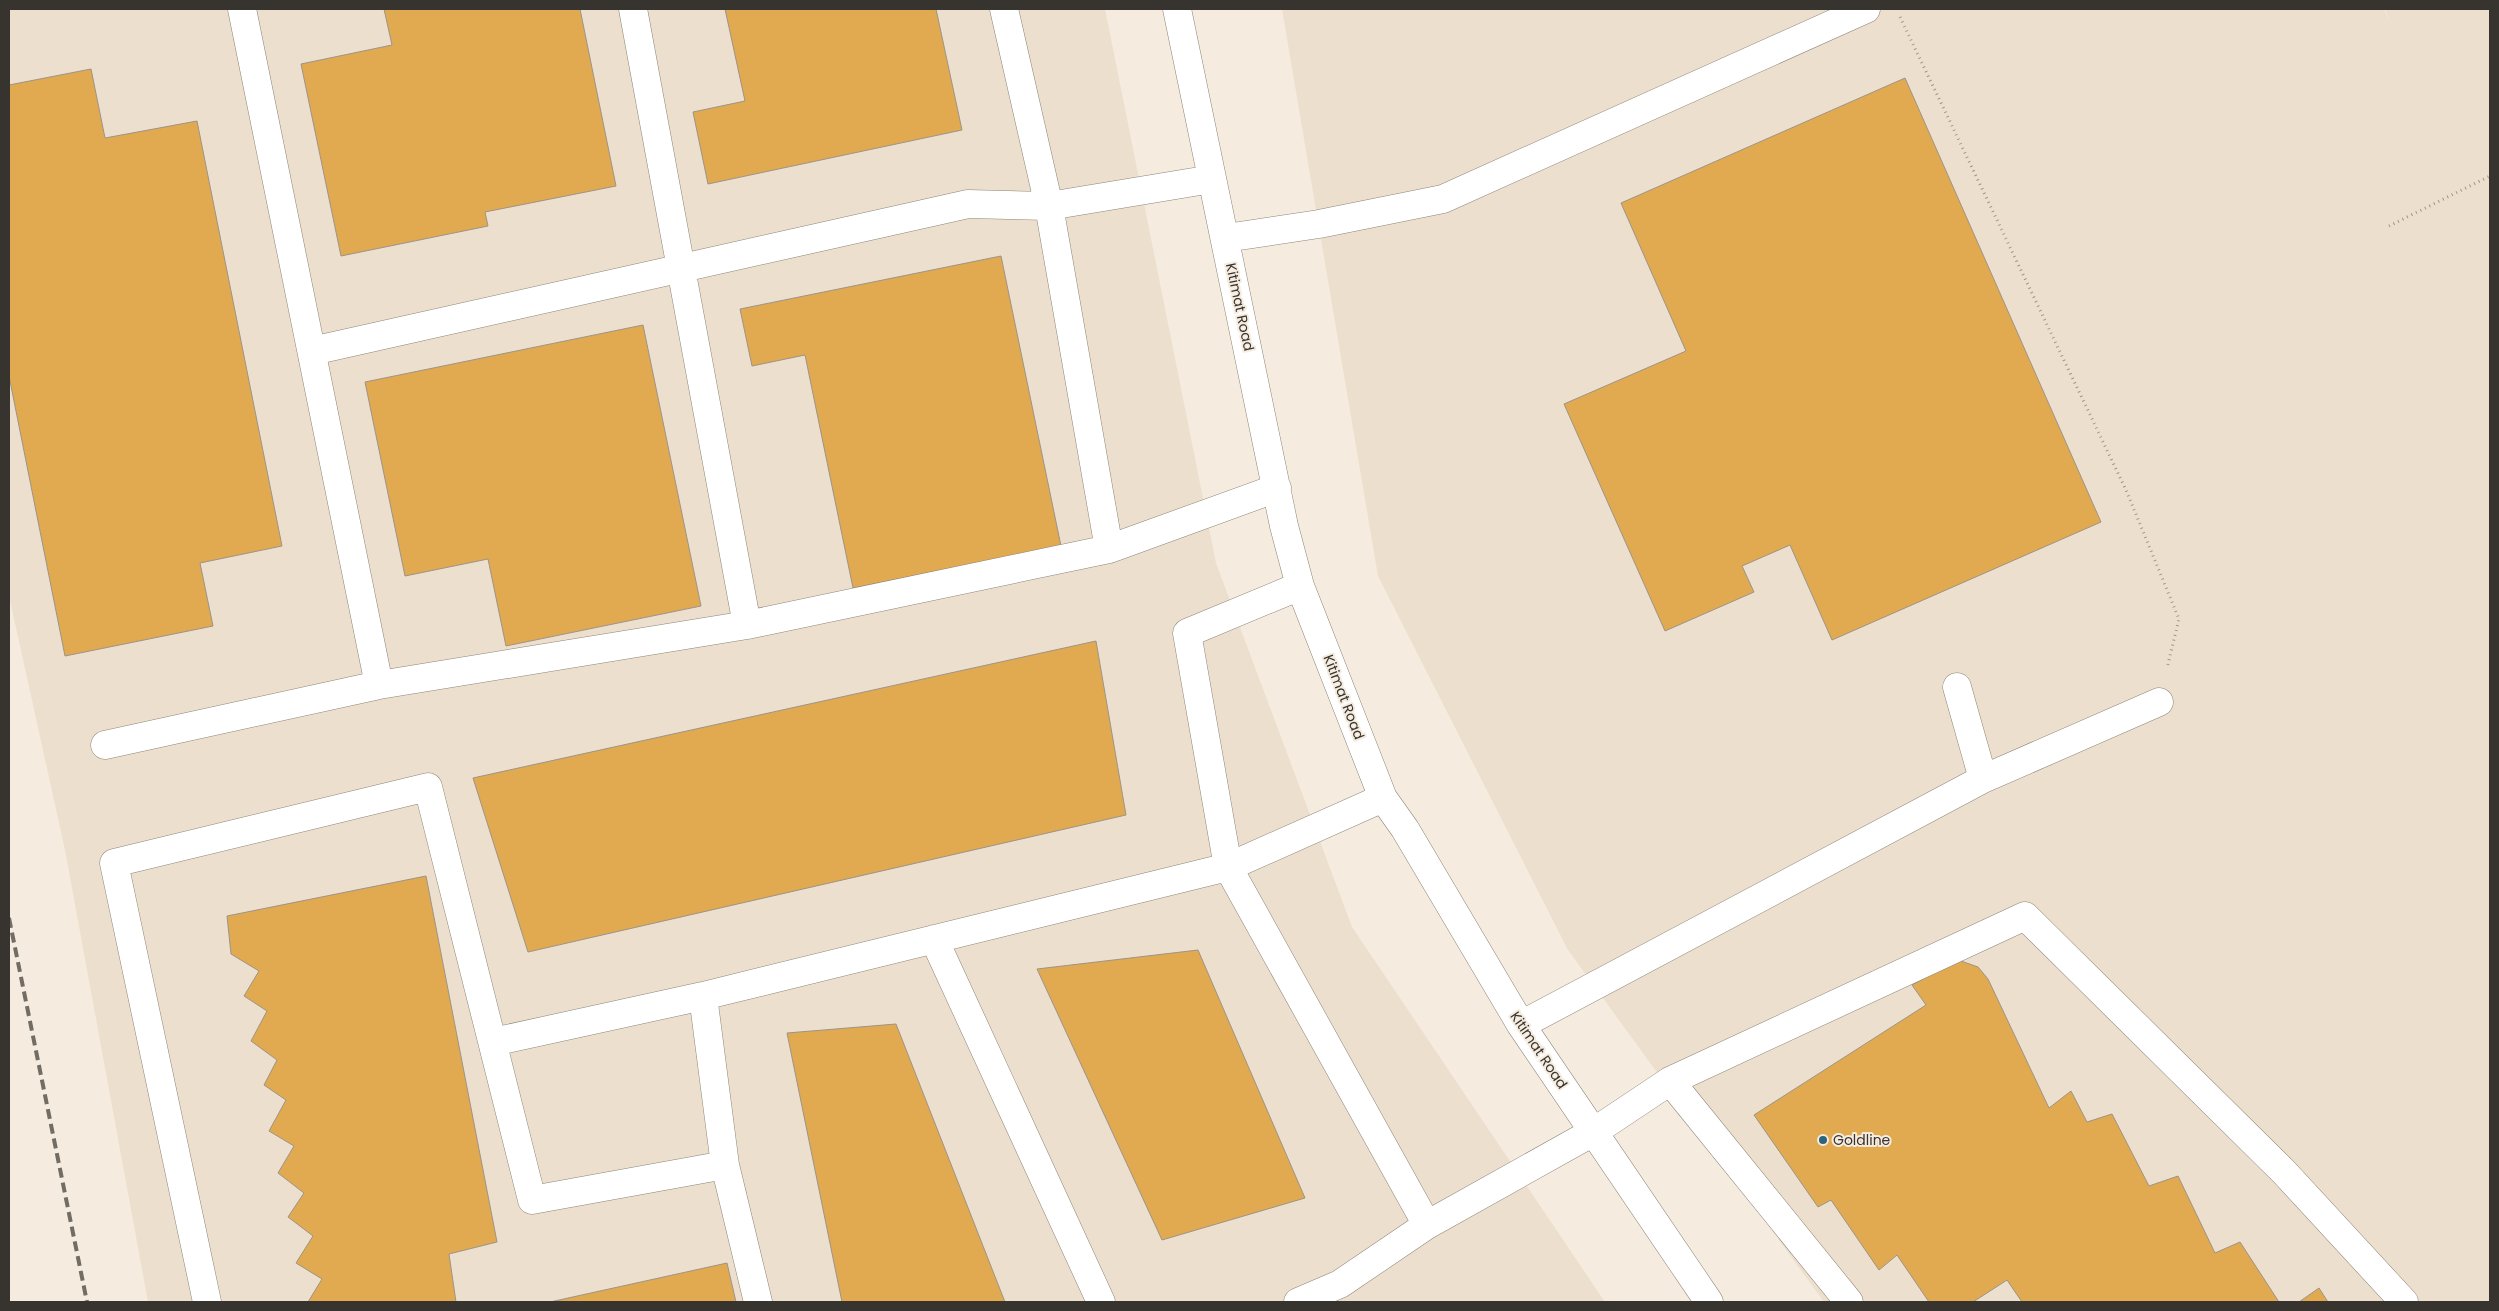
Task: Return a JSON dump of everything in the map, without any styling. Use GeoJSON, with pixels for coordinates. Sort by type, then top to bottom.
{"type":"FeatureCollection","features":[{"type":"Feature","properties":{"kind":"street"},"geometry":{"type":"LineString","coordinates":[[242,9],[379,685]]}},
{"type":"Feature","properties":{"kind":"street"},"geometry":{"type":"LineString","coordinates":[[633,9],[748,625]]}},
{"type":"Feature","properties":{"kind":"street"},"geometry":{"type":"LineString","coordinates":[[1004,9],[1049,206],[1109,549]]}},
{"type":"Feature","properties":{"kind":"street","name":"Kitimat Road"},"geometry":{"type":"LineString","coordinates":[[1177,9],[1226,238],[1284,526],[1300,586],[1383,798],[1405,829],[1521,1025],[1595,1131],[1709,1302]]}},
{"type":"Feature","properties":{"kind":"street"},"geometry":{"type":"LineString","coordinates":[[1226,238],[1319,224],[1443,199],[1866,9]]}},
{"type":"Feature","properties":{"kind":"street"},"geometry":{"type":"LineString","coordinates":[[312,351],[968,204],[1049,206],[1212,179]]}},
{"type":"Feature","properties":{"kind":"street"},"geometry":{"type":"LineString","coordinates":[[105,746],[379,685],[748,625],[1109,549],[1277,488]]}},
{"type":"Feature","properties":{"kind":"street"},"geometry":{"type":"LineString","coordinates":[[1300,586],[1187,633],[1228,867],[1427,1225]]}},
{"type":"Feature","properties":{"kind":"street"},"geometry":{"type":"LineString","coordinates":[[1957,687],[1983,778]]}},
{"type":"Feature","properties":{"kind":"street"},"geometry":{"type":"LineString","coordinates":[[1521,1025],[1983,778],[2158,702]]}},
{"type":"Feature","properties":{"kind":"street"},"geometry":{"type":"LineString","coordinates":[[207,1302],[114,863],[428,787],[532,1200],[725,1165]]}},
{"type":"Feature","properties":{"kind":"street"},"geometry":{"type":"LineString","coordinates":[[493,1042],[703,996],[1228,867],[1383,798]]}},
{"type":"Feature","properties":{"kind":"street"},"geometry":{"type":"LineString","coordinates":[[1298,1302],[1340,1284],[1427,1225],[1595,1131],[1670,1081],[2025,916],[2284,1172],[2404,1302]]}},
{"type":"Feature","properties":{"kind":"street"},"geometry":{"type":"LineString","coordinates":[[934,939],[1101,1302]]}},
{"type":"Feature","properties":{"kind":"street"},"geometry":{"type":"LineString","coordinates":[[703,996],[725,1165],[758,1302]]}},
{"type":"Feature","properties":{"kind":"street"},"geometry":{"type":"LineString","coordinates":[[1670,1081],[1849,1302]]}},
{"type":"Feature","properties":{"kind":"path"},"geometry":{"type":"LineString","coordinates":[[1896,9],[2126,490],[2179,618],[2158,702]]}},
{"type":"Feature","properties":{"kind":"path"},"geometry":{"type":"LineString","coordinates":[[2389,226],[2490,176]]}},
{"type":"Feature","properties":{"kind":"shaded area"},"geometry":{"type":"Polygon","coordinates":[[[9,9],[1105,9],[1216,563],[1352,927],[1605,1302],[148,1302],[65,850],[9,596],[9,9]]]}},
{"type":"Feature","properties":{"kind":"shaded area"},"geometry":{"type":"Polygon","coordinates":[[[1282,9],[2384,9],[2391,25],[2385,9],[2490,9],[2490,1302],[1824,1302],[1568,950],[1378,576],[1282,9]]]}},
{"type":"Feature","properties":{"kind":"building"},"geometry":{"type":"Polygon","coordinates":[[[384,9],[580,9],[616,186],[485,212],[488,226],[341,256],[301,64],[392,45],[384,9]]]}},
{"type":"Feature","properties":{"kind":"building"},"geometry":{"type":"Polygon","coordinates":[[[725,9],[936,9],[962,130],[708,184],[693,112],[745,101],[725,9]]]}},
{"type":"Feature","properties":{"kind":"building"},"geometry":{"type":"Polygon","coordinates":[[[91,69],[105,138],[197,121],[282,546],[200,563],[213,626],[65,656],[9,376],[9,85],[91,69]]]}},
{"type":"Feature","properties":{"kind":"building"},"geometry":{"type":"Polygon","coordinates":[[[1905,78],[2101,522],[1832,640],[1790,545],[1742,566],[1754,592],[1665,631],[1564,404],[1686,351],[1621,203],[1905,78]]]}},
{"type":"Feature","properties":{"kind":"building"},"geometry":{"type":"Polygon","coordinates":[[[1001,256],[1061,546],[853,588],[805,355],[752,366],[740,309],[1001,256]]]}},
{"type":"Feature","properties":{"kind":"building"},"geometry":{"type":"Polygon","coordinates":[[[643,325],[701,606],[506,646],[488,559],[405,576],[365,382],[643,325]]]}},
{"type":"Feature","properties":{"kind":"building"},"geometry":{"type":"Polygon","coordinates":[[[1096,641],[1126,815],[528,952],[473,778],[1096,641]]]}},
{"type":"Feature","properties":{"kind":"building"},"geometry":{"type":"Polygon","coordinates":[[[426,876],[497,1242],[449,1254],[456,1302],[308,1302],[322,1279],[296,1263],[313,1236],[288,1217],[304,1193],[278,1173],[294,1146],[269,1131],[286,1100],[264,1085],[277,1060],[251,1041],[267,1011],[244,996],[259,971],[231,954],[227,916],[426,876]]]}},
{"type":"Feature","properties":{"kind":"building"},"geometry":{"type":"Polygon","coordinates":[[[1198,950],[1305,1198],[1162,1240],[1037,969],[1198,950]]]}},
{"type":"Feature","properties":{"kind":"building"},"geometry":{"type":"Polygon","coordinates":[[[1958,960],[1978,967],[1988,979],[2049,1108],[2071,1091],[2087,1122],[2112,1114],[2149,1186],[2178,1176],[2215,1253],[2240,1242],[2279,1302],[2022,1302],[2007,1280],[1973,1302],[1929,1302],[1897,1255],[1879,1270],[1831,1200],[1818,1207],[1754,1115],[1926,1005],[1912,985],[1958,960]]]}},
{"type":"Feature","properties":{"kind":"building"},"geometry":{"type":"Polygon","coordinates":[[[896,1024],[1005,1302],[842,1302],[787,1033],[896,1024]]]}},
{"type":"Feature","properties":{"kind":"building"},"geometry":{"type":"Polygon","coordinates":[[[727,1263],[736,1302],[550,1302],[727,1263]]]}},
{"type":"Feature","properties":{"kind":"building"},"geometry":{"type":"Polygon","coordinates":[[[2319,1288],[2328,1302],[2299,1302],[2319,1288]]]}},
{"type":"Feature","properties":{"kind":"railway"},"geometry":{"type":"LineString","coordinates":[[9,918],[87,1302]]}},
{"type":"Feature","properties":{"kind":"place","name":"Goldline"},"geometry":{"type":"Point","coordinates":[1823,1140]}}]}
